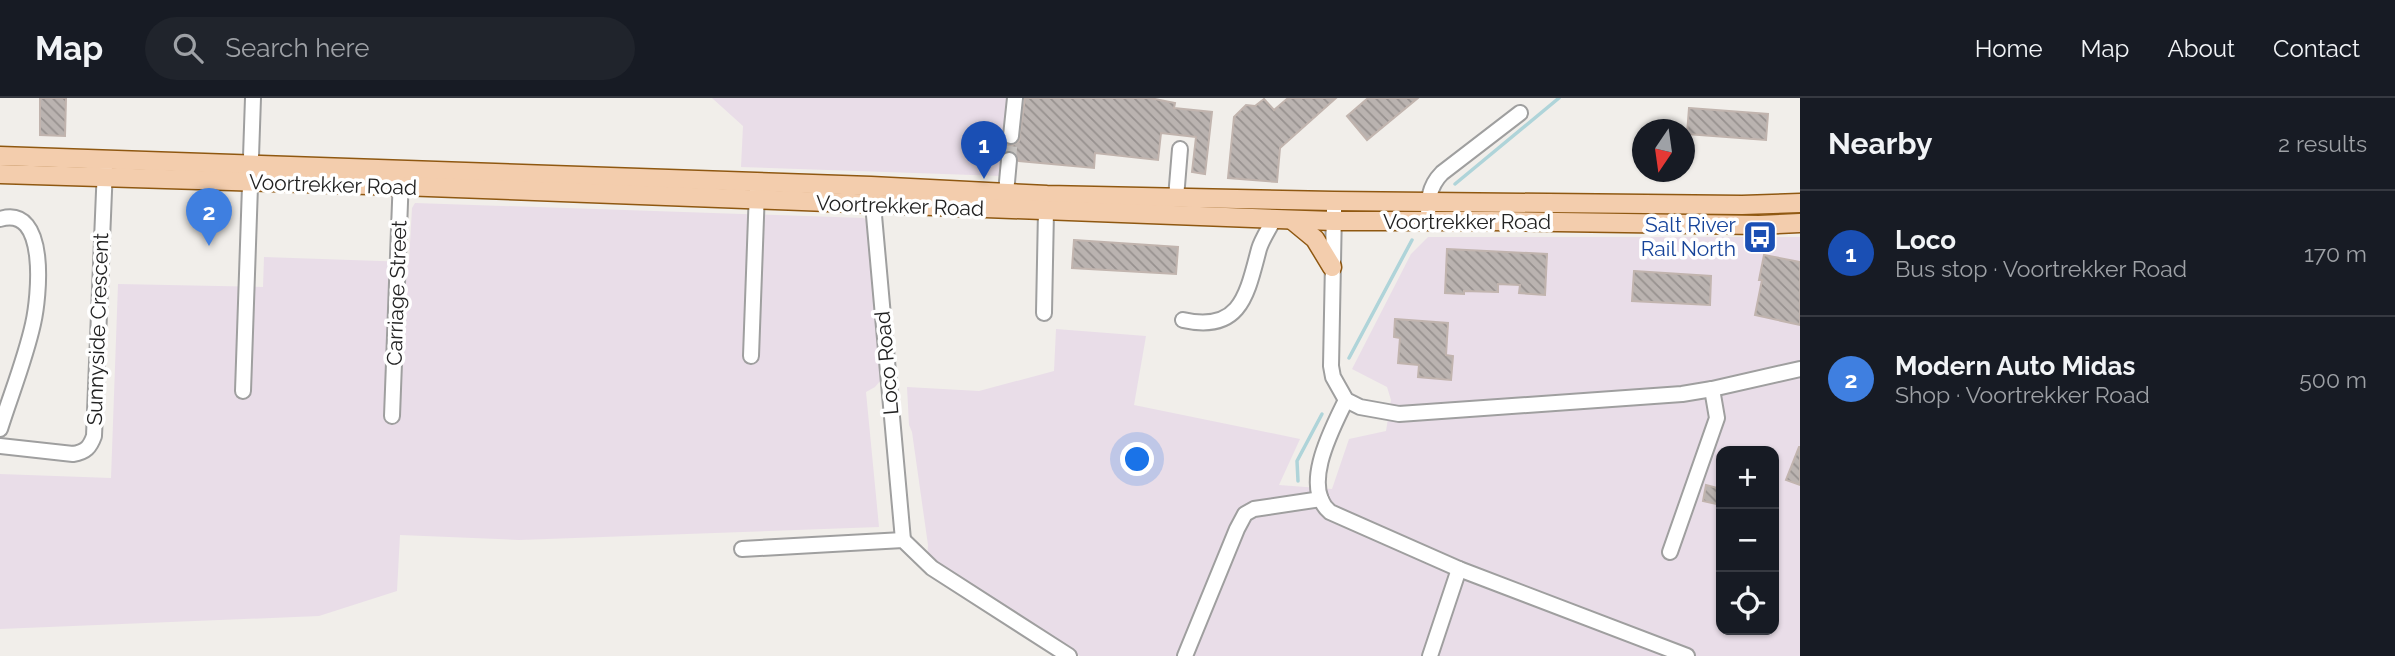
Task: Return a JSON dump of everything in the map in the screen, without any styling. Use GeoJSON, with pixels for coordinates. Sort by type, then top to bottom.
{"type":"FeatureCollection","features":[{"type":"Feature","properties":{"kind":"main road","name":"Voortrekker Road"},"geometry":{"type":"LineString","coordinates":[[0,156],[25,166],[756,192],[873,205],[1047,203],[1176,206],[1334,201],[1742,205],[1800,203]]}},
{"type":"Feature","properties":{"kind":"main road","name":"Voortrekker Road"},"geometry":{"type":"LineString","coordinates":[[0,174],[25,166]]}},
{"type":"Feature","properties":{"kind":"main road","name":"Voortrekker Road"},"geometry":{"type":"LineString","coordinates":[[756,192],[871,186],[1006,193],[1047,203]]}},
{"type":"Feature","properties":{"kind":"main road","name":"Voortrekker Road"},"geometry":{"type":"LineString","coordinates":[[1176,206],[1283,220],[1759,225],[1800,223]]}},
{"type":"Feature","properties":{"kind":"main road"},"geometry":{"type":"LineString","coordinates":[[1283,220],[1315,239],[1332,267]]}},
{"type":"Feature","properties":{"kind":"lane"},"geometry":{"type":"LineString","coordinates":[[243,390],[253,98]]}},
{"type":"Feature","properties":{"kind":"lane"},"geometry":{"type":"LineString","coordinates":[[1011,136],[1014,98]]}},
{"type":"Feature","properties":{"kind":"lane"},"geometry":{"type":"LineString","coordinates":[[1428,221],[1432,183],[1520,113]]}},
{"type":"Feature","properties":{"kind":"lane"},"geometry":{"type":"LineString","coordinates":[[1176,206],[1181,149]]}},
{"type":"Feature","properties":{"kind":"lane"},"geometry":{"type":"LineString","coordinates":[[1006,193],[1009,160]]}},
{"type":"Feature","properties":{"kind":"lane","name":"Sunnyside Crescent"},"geometry":{"type":"LineString","coordinates":[[0,446],[73,454],[83,452],[91,445],[94,436],[105,169]]}},
{"type":"Feature","properties":{"kind":"lane","name":"Carriage Street"},"geometry":{"type":"LineString","coordinates":[[392,416],[401,178]]}},
{"type":"Feature","properties":{"kind":"lane","name":"Loco Road"},"geometry":{"type":"LineString","coordinates":[[871,186],[903,540]]}},
{"type":"Feature","properties":{"kind":"lane"},"geometry":{"type":"LineString","coordinates":[[751,356],[756,192]]}},
{"type":"Feature","properties":{"kind":"lane"},"geometry":{"type":"LineString","coordinates":[[1334,201],[1330,355],[1333,377],[1346,400],[1370,409],[1409,414],[1682,394],[1800,369]]}},
{"type":"Feature","properties":{"kind":"lane"},"geometry":{"type":"LineString","coordinates":[[1044,313],[1047,203]]}},
{"type":"Feature","properties":{"kind":"lane"},"geometry":{"type":"LineString","coordinates":[[0,219],[14,218],[26,224],[33,233],[38,262],[34,321],[26,353],[5,397],[0,429]]}},
{"type":"Feature","properties":{"kind":"lane"},"geometry":{"type":"LineString","coordinates":[[1183,320],[1201,324],[1227,318],[1243,302],[1260,248],[1283,220]]}},
{"type":"Feature","properties":{"kind":"lane"},"geometry":{"type":"LineString","coordinates":[[1778,374],[1800,361]]}},
{"type":"Feature","properties":{"kind":"lane"},"geometry":{"type":"LineString","coordinates":[[1670,552],[1717,418],[1712,389]]}},
{"type":"Feature","properties":{"kind":"lane"},"geometry":{"type":"LineString","coordinates":[[1346,400],[1321,454],[1321,499],[1325,508],[1460,569],[1687,656]]}},
{"type":"Feature","properties":{"kind":"lane"},"geometry":{"type":"LineString","coordinates":[[1185,656],[1245,514],[1254,509],[1321,499]]}},
{"type":"Feature","properties":{"kind":"lane"},"geometry":{"type":"LineString","coordinates":[[742,549],[903,540],[932,568],[1069,656]]}},
{"type":"Feature","properties":{"kind":"lane"},"geometry":{"type":"LineString","coordinates":[[1430,656],[1460,569]]}},
{"type":"Feature","properties":{"kind":"shaded area"},"geometry":{"type":"Polygon","coordinates":[[[712,98],[1009,98],[1002,176],[741,167],[743,126],[712,98]]]}},
{"type":"Feature","properties":{"kind":"shaded area"},"geometry":{"type":"Polygon","coordinates":[[[415,203],[864,218],[867,221],[880,381],[866,392],[879,527],[519,540],[400,535],[397,591],[319,616],[0,629],[0,474],[111,478],[118,284],[263,287],[264,257],[409,262],[412,208],[415,203]]]}},
{"type":"Feature","properties":{"kind":"shaded area"},"geometry":{"type":"Polygon","coordinates":[[[1428,237],[1800,237],[1800,656],[1080,656],[965,587],[927,560],[928,545],[909,425],[907,387],[979,391],[1054,371],[1056,329],[1146,336],[1134,405],[1300,439],[1279,485],[1332,489],[1349,439],[1386,431],[1391,400],[1387,387],[1352,369],[1411,254],[1428,237]]]}},
{"type":"Feature","properties":{"kind":"building"},"geometry":{"type":"Polygon","coordinates":[[[40,98],[66,98],[65,136],[40,135],[40,98]]]}},
{"type":"Feature","properties":{"kind":"building"},"geometry":{"type":"Polygon","coordinates":[[[1025,98],[1150,98],[1175,103],[1174,108],[1212,112],[1205,174],[1192,172],[1196,137],[1161,133],[1158,160],[1095,153],[1094,168],[1019,161],[1014,152],[1009,150],[1002,153],[1003,142],[1011,146],[1019,141],[1025,98]]]}},
{"type":"Feature","properties":{"kind":"building"},"geometry":{"type":"Polygon","coordinates":[[[1288,98],[1336,98],[1280,148],[1277,182],[1228,178],[1234,117],[1246,105],[1255,106],[1264,99],[1274,110],[1288,98]]]}},
{"type":"Feature","properties":{"kind":"building"},"geometry":{"type":"Polygon","coordinates":[[[1368,98],[1418,98],[1367,140],[1347,116],[1368,98]]]}},
{"type":"Feature","properties":{"kind":"building"},"geometry":{"type":"Polygon","coordinates":[[[1689,108],[1768,114],[1766,140],[1695,135],[1695,119],[1688,119],[1689,108]]]}},
{"type":"Feature","properties":{"kind":"building"},"geometry":{"type":"Polygon","coordinates":[[[1074,240],[1178,247],[1176,274],[1072,268],[1074,240]]]}},
{"type":"Feature","properties":{"kind":"building"},"geometry":{"type":"Polygon","coordinates":[[[1447,249],[1547,254],[1545,295],[1519,293],[1520,285],[1498,284],[1498,292],[1445,293],[1447,249]]]}},
{"type":"Feature","properties":{"kind":"building"},"geometry":{"type":"Polygon","coordinates":[[[1764,255],[1800,262],[1800,325],[1755,315],[1764,255]]]}},
{"type":"Feature","properties":{"kind":"building"},"geometry":{"type":"Polygon","coordinates":[[[1634,271],[1711,276],[1710,305],[1632,301],[1634,271]]]}},
{"type":"Feature","properties":{"kind":"building"},"geometry":{"type":"Polygon","coordinates":[[[1395,319],[1448,323],[1446,355],[1453,356],[1451,380],[1418,377],[1419,365],[1398,363],[1400,338],[1394,337],[1395,319]]]}},
{"type":"Feature","properties":{"kind":"building"},"geometry":{"type":"Polygon","coordinates":[[[1800,447],[1800,485],[1786,480],[1800,447]]]}},
{"type":"Feature","properties":{"kind":"building"},"geometry":{"type":"Polygon","coordinates":[[[1706,485],[1716,488],[1716,504],[1703,501],[1706,485]]]}},
{"type":"Feature","properties":{"kind":"waterway"},"geometry":{"type":"LineString","coordinates":[[1455,184],[1559,98]]}},
{"type":"Feature","properties":{"kind":"waterway"},"geometry":{"type":"LineString","coordinates":[[1349,358],[1412,240]]}},
{"type":"Feature","properties":{"kind":"waterway"},"geometry":{"type":"LineString","coordinates":[[1298,481],[1297,461],[1322,414]]}},
{"type":"Feature","properties":{"kind":"tunnel"},"geometry":{"type":"LineString","coordinates":[[1009,160],[1011,136]]}},
{"type":"Feature","properties":{"kind":"place","name":"Loco"},"geometry":{"type":"Point","coordinates":[984,179]}},
{"type":"Feature","properties":{"kind":"place","name":"Salt River Rail North"},"geometry":{"type":"Point","coordinates":[1760,237]}},
{"type":"Feature","properties":{"kind":"place","name":"Modern Auto Midas"},"geometry":{"type":"Point","coordinates":[209,246]}}]}
